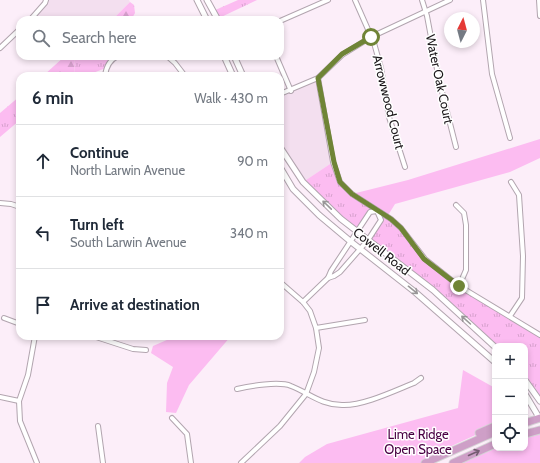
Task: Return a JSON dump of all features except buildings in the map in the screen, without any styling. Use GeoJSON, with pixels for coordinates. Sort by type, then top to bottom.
{"type":"FeatureCollection","features":[{"type":"Feature","properties":{"kind":"highway"},"geometry":{"type":"LineString","coordinates":[[528,422],[540,419]]}},
{"type":"Feature","properties":{"kind":"highway"},"geometry":{"type":"LineString","coordinates":[[427,462],[443,450],[492,427]]}},
{"type":"Feature","properties":{"kind":"highway"},"geometry":{"type":"LineString","coordinates":[[528,433],[540,430]]}},
{"type":"Feature","properties":{"kind":"highway"},"geometry":{"type":"LineString","coordinates":[[427,462],[492,433]]}},
{"type":"Feature","properties":{"kind":"highway"},"geometry":{"type":"LineString","coordinates":[[453,463],[492,445]]}},
{"type":"Feature","properties":{"kind":"street"},"geometry":{"type":"LineString","coordinates":[[34,16],[46,0]]}},
{"type":"Feature","properties":{"kind":"street"},"geometry":{"type":"LineString","coordinates":[[197,0],[205,16]]}},
{"type":"Feature","properties":{"kind":"street"},"geometry":{"type":"LineString","coordinates":[[207,0],[216,16]]}},
{"type":"Feature","properties":{"kind":"street"},"geometry":{"type":"LineString","coordinates":[[284,19],[328,0]]}},
{"type":"Feature","properties":{"kind":"street","name":"Arrowwood Court"},"geometry":{"type":"LineString","coordinates":[[355,0],[371,37],[382,68],[390,116],[405,167]]}},
{"type":"Feature","properties":{"kind":"street","name":"Water Oak Court"},"geometry":{"type":"LineString","coordinates":[[422,0],[426,10],[439,80],[456,147]]}},
{"type":"Feature","properties":{"kind":"street"},"geometry":{"type":"LineString","coordinates":[[284,93],[318,78],[342,54],[371,37],[450,0]]}},
{"type":"Feature","properties":{"kind":"street"},"geometry":{"type":"LineString","coordinates":[[483,0],[492,74],[510,138]]}},
{"type":"Feature","properties":{"kind":"street"},"geometry":{"type":"LineString","coordinates":[[539,0],[540,16]]}},
{"type":"Feature","properties":{"kind":"street"},"geometry":{"type":"LineString","coordinates":[[0,48],[16,33]]}},
{"type":"Feature","properties":{"kind":"street"},"geometry":{"type":"LineString","coordinates":[[106,72],[106,68],[112,60]]}},
{"type":"Feature","properties":{"kind":"street"},"geometry":{"type":"LineString","coordinates":[[171,60],[183,72]]}},
{"type":"Feature","properties":{"kind":"street"},"geometry":{"type":"LineString","coordinates":[[226,60],[231,72]]}},
{"type":"Feature","properties":{"kind":"street"},"geometry":{"type":"LineString","coordinates":[[236,60],[241,72]]}},
{"type":"Feature","properties":{"kind":"street"},"geometry":{"type":"LineString","coordinates":[[278,60],[283,72]]}},
{"type":"Feature","properties":{"kind":"street"},"geometry":{"type":"LineString","coordinates":[[284,75],[291,91]]}},
{"type":"Feature","properties":{"kind":"street"},"geometry":{"type":"LineString","coordinates":[[318,78],[334,162],[340,182],[352,194],[391,219],[401,228],[424,259],[459,286],[540,335]]}},
{"type":"Feature","properties":{"kind":"street","name":"Cowell Road"},"geometry":{"type":"LineString","coordinates":[[284,153],[303,182],[341,219],[433,290],[492,344]]}},
{"type":"Feature","properties":{"kind":"street","name":"Cowell Road"},"geometry":{"type":"LineString","coordinates":[[284,174],[293,189],[319,215],[415,292],[492,359]]}},
{"type":"Feature","properties":{"kind":"street"},"geometry":{"type":"LineString","coordinates":[[510,316],[522,298],[523,256],[519,195],[511,182]]}},
{"type":"Feature","properties":{"kind":"street"},"geometry":{"type":"LineString","coordinates":[[0,203],[16,206]]}},
{"type":"Feature","properties":{"kind":"street"},"geometry":{"type":"LineString","coordinates":[[456,205],[464,213],[466,225],[466,270],[459,286]]}},
{"type":"Feature","properties":{"kind":"street"},"geometry":{"type":"LineString","coordinates":[[303,302],[328,278],[356,231],[370,212],[377,211]]}},
{"type":"Feature","properties":{"kind":"street"},"geometry":{"type":"LineString","coordinates":[[328,278],[340,272],[368,240],[381,220],[377,211]]}},
{"type":"Feature","properties":{"kind":"street"},"geometry":{"type":"LineString","coordinates":[[241,463],[280,426],[306,394],[314,372],[319,348],[316,328],[310,311],[303,302],[284,285]]}},
{"type":"Feature","properties":{"kind":"street"},"geometry":{"type":"LineString","coordinates":[[4,318],[16,322]]}},
{"type":"Feature","properties":{"kind":"street"},"geometry":{"type":"LineString","coordinates":[[316,328],[365,320]]}},
{"type":"Feature","properties":{"kind":"street"},"geometry":{"type":"LineString","coordinates":[[34,340],[28,374],[19,401],[20,421],[37,463]]}},
{"type":"Feature","properties":{"kind":"street"},"geometry":{"type":"LineString","coordinates":[[105,340],[133,349],[146,350]]}},
{"type":"Feature","properties":{"kind":"street"},"geometry":{"type":"LineString","coordinates":[[237,389],[257,384],[289,385],[324,403],[342,406],[357,404],[414,383],[421,378]]}},
{"type":"Feature","properties":{"kind":"street"},"geometry":{"type":"LineString","coordinates":[[528,384],[540,401]]}},
{"type":"Feature","properties":{"kind":"street"},"geometry":{"type":"LineString","coordinates":[[0,397],[19,401]]}},
{"type":"Feature","properties":{"kind":"street"},"geometry":{"type":"LineString","coordinates":[[528,399],[540,419]]}},
{"type":"Feature","properties":{"kind":"street"},"geometry":{"type":"LineString","coordinates":[[172,418],[187,434],[191,463]]}},
{"type":"Feature","properties":{"kind":"street"},"geometry":{"type":"LineString","coordinates":[[98,426],[104,463]]}},
{"type":"Feature","properties":{"kind":"shaded area"},"geometry":{"type":"Polygon","coordinates":[[[46,0],[129,0],[130,2],[116,16],[35,15],[46,0]]]}},
{"type":"Feature","properties":{"kind":"shaded area"},"geometry":{"type":"Polygon","coordinates":[[[318,78],[333,162],[303,182],[284,152],[284,92],[318,78]]]}},
{"type":"Feature","properties":{"kind":"green space"},"geometry":{"type":"Polygon","coordinates":[[[238,0],[257,0],[223,16],[216,16],[213,11],[238,0]]]}},
{"type":"Feature","properties":{"kind":"green space"},"geometry":{"type":"Polygon","coordinates":[[[130,2],[134,5],[135,13],[133,16],[116,16],[130,2]]]}},
{"type":"Feature","properties":{"kind":"green space"},"geometry":{"type":"Polygon","coordinates":[[[61,60],[75,60],[74,72],[47,72],[61,60]]]}},
{"type":"Feature","properties":{"kind":"green space"},"geometry":{"type":"Polygon","coordinates":[[[75,60],[114,60],[106,68],[96,72],[74,72],[75,60]]]}},
{"type":"Feature","properties":{"kind":"green space"},"geometry":{"type":"Polygon","coordinates":[[[16,99],[16,123],[0,137],[0,113],[16,99]]]}},
{"type":"Feature","properties":{"kind":"green space"},"geometry":{"type":"Polygon","coordinates":[[[540,139],[540,158],[510,172],[395,204],[387,217],[352,194],[408,180],[540,139]]]}},
{"type":"Feature","properties":{"kind":"green space"},"geometry":{"type":"Polygon","coordinates":[[[333,162],[340,182],[352,194],[391,219],[401,228],[425,259],[459,286],[540,335],[540,401],[528,384],[528,343],[492,343],[492,344],[433,290],[368,240],[381,220],[377,211],[370,212],[356,231],[341,219],[303,182],[333,162]]]}},
{"type":"Feature","properties":{"kind":"green space"},"geometry":{"type":"Polygon","coordinates":[[[167,340],[228,340],[189,385],[176,413],[166,412],[167,383],[173,367],[151,353],[153,346],[167,340]]]}},
{"type":"Feature","properties":{"kind":"green space","name":"Lime Ridge Open Space"},"geometry":{"type":"Polygon","coordinates":[[[463,370],[492,386],[492,427],[443,450],[425,463],[299,463],[305,457],[327,444],[458,408],[463,370]]]}},
{"type":"Feature","properties":{"kind":"green space","name":"Lime Ridge Open Space"},"geometry":{"type":"Polygon","coordinates":[[[540,430],[540,463],[453,463],[492,445],[492,451],[528,451],[528,433],[540,430]]]}},
{"type":"Feature","properties":{"kind":"route"},"geometry":{"type":"LineString","coordinates":[[371,37],[342,54],[318,78],[320,81],[334,162],[340,182],[352,194],[391,219],[401,228],[424,259],[459,286]]}}]}
